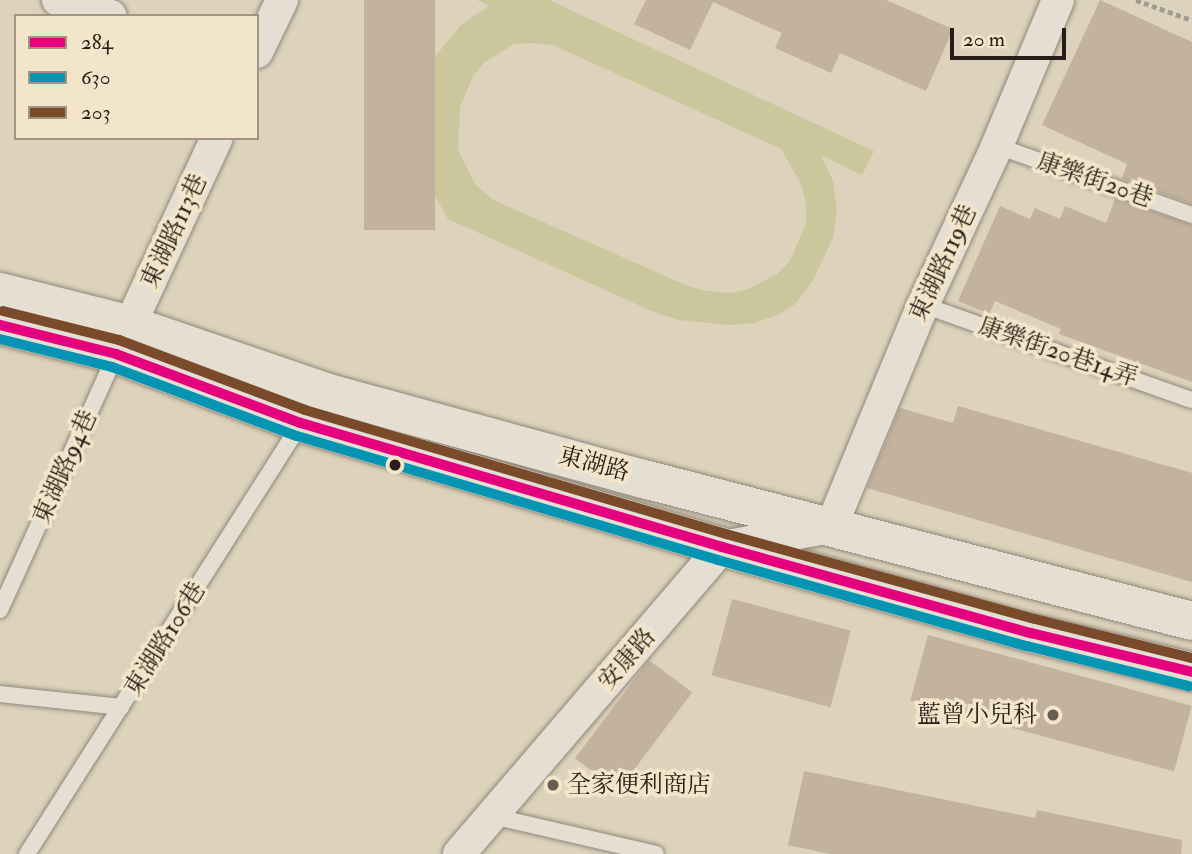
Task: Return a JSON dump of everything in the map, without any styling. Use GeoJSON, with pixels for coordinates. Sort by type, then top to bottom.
{"type":"FeatureCollection","features":[{"type":"Feature","properties":{"kind":"street"},"geometry":{"type":"LineString","coordinates":[[58,0],[104,14]]}},
{"type":"Feature","properties":{"kind":"street"},"geometry":{"type":"LineString","coordinates":[[259,47],[282,0]]}},
{"type":"Feature","properties":{"kind":"street","name":"東湖路119巷"},"geometry":{"type":"LineString","coordinates":[[831,527],[923,305],[997,146],[1058,0]]}},
{"type":"Feature","properties":{"kind":"street","name":"東湖路113巷"},"geometry":{"type":"LineString","coordinates":[[123,339],[216,140]]}},
{"type":"Feature","properties":{"kind":"street","name":"東湖路"},"geometry":{"type":"LineString","coordinates":[[0,292],[123,339],[301,423],[722,547],[1031,633],[1192,672]]}},
{"type":"Feature","properties":{"kind":"street","name":"東湖路"},"geometry":{"type":"LineString","coordinates":[[0,325],[123,339],[1192,621]]}},
{"type":"Feature","properties":{"kind":"street"},"geometry":{"type":"LineString","coordinates":[[722,547],[831,527]]}},
{"type":"Feature","properties":{"kind":"street","name":"安康路"},"geometry":{"type":"LineString","coordinates":[[459,854],[722,547]]}},
{"type":"Feature","properties":{"kind":"lane","name":"康樂街20巷"},"geometry":{"type":"LineString","coordinates":[[997,146],[1192,215]]}},
{"type":"Feature","properties":{"kind":"lane","name":"康樂街20巷14弄"},"geometry":{"type":"LineString","coordinates":[[923,305],[1192,400]]}},
{"type":"Feature","properties":{"kind":"lane","name":"東湖路94巷"},"geometry":{"type":"LineString","coordinates":[[0,610],[123,339]]}},
{"type":"Feature","properties":{"kind":"lane","name":"東湖路106巷"},"geometry":{"type":"LineString","coordinates":[[27,854],[301,423]]}},
{"type":"Feature","properties":{"kind":"lane"},"geometry":{"type":"LineString","coordinates":[[0,694],[121,707]]}},
{"type":"Feature","properties":{"kind":"lane"},"geometry":{"type":"LineString","coordinates":[[492,816],[656,854]]}},
{"type":"Feature","properties":{"kind":"path"},"geometry":{"type":"LineString","coordinates":[[1136,0],[1192,20]]}},
{"type":"Feature","properties":{"kind":"shaded area"},"geometry":{"type":"Polygon","coordinates":[[[477,0],[549,0],[874,151],[862,175],[821,155],[833,181],[837,210],[833,238],[812,282],[795,304],[778,315],[755,323],[729,325],[679,320],[656,313],[448,219],[427,182],[420,160],[416,141],[417,102],[433,59],[461,25],[489,6],[477,0]],[[514,44],[485,62],[473,76],[460,107],[458,150],[475,184],[493,200],[688,286],[707,291],[729,293],[746,290],[777,274],[790,261],[806,223],[806,205],[802,186],[781,149],[553,45],[514,44]]]}},
{"type":"Feature","properties":{"kind":"building"},"geometry":{"type":"Polygon","coordinates":[[[364,0],[435,0],[435,230],[364,230],[364,0]]]}},
{"type":"Feature","properties":{"kind":"building"},"geometry":{"type":"Polygon","coordinates":[[[646,0],[886,0],[953,29],[926,91],[840,53],[831,73],[775,48],[782,33],[713,2],[690,50],[634,24],[646,0]]]}},
{"type":"Feature","properties":{"kind":"building"},"geometry":{"type":"Polygon","coordinates":[[[1100,0],[1192,42],[1192,204],[1122,179],[1127,164],[1042,125],[1100,0]]]}},
{"type":"Feature","properties":{"kind":"building"},"geometry":{"type":"Polygon","coordinates":[[[1115,199],[1192,225],[1192,382],[1059,334],[1061,329],[995,301],[989,314],[958,301],[1000,206],[1030,219],[1035,208],[1060,219],[1065,206],[1106,223],[1115,199]]]}},
{"type":"Feature","properties":{"kind":"building"},"geometry":{"type":"Polygon","coordinates":[[[958,406],[1192,473],[1192,582],[867,488],[900,408],[953,423],[958,406]]]}},
{"type":"Feature","properties":{"kind":"building"},"geometry":{"type":"Polygon","coordinates":[[[732,599],[851,631],[830,707],[712,675],[732,599]]]}},
{"type":"Feature","properties":{"kind":"building"},"geometry":{"type":"Polygon","coordinates":[[[928,635],[1192,706],[1174,771],[910,701],[928,635]]]}},
{"type":"Feature","properties":{"kind":"building"},"geometry":{"type":"Polygon","coordinates":[[[649,660],[692,692],[618,791],[575,758],[649,660]]]}},
{"type":"Feature","properties":{"kind":"building"},"geometry":{"type":"Polygon","coordinates":[[[804,771],[1035,818],[1037,810],[1182,840],[1181,854],[830,854],[788,845],[804,771]]]}},
{"type":"Feature","properties":{"kind":"transit line","name":"203"},"geometry":{"type":"LineString","coordinates":[[3,311],[119,340],[305,410],[726,534],[1035,619],[1192,658]]}},
{"type":"Feature","properties":{"kind":"transit line","name":"284"},"geometry":{"type":"LineString","coordinates":[[0,325],[116,354],[301,423],[722,547],[1031,633],[1192,672]]}},
{"type":"Feature","properties":{"kind":"transit line","name":"630"},"geometry":{"type":"LineString","coordinates":[[0,339],[112,367],[297,436],[718,560],[1027,646],[1189,686]]}},
{"type":"Feature","properties":{"kind":"place","name":"藍曾小兒科"},"geometry":{"type":"Point","coordinates":[1053,715]}},
{"type":"Feature","properties":{"kind":"place","name":"全家便利商店"},"geometry":{"type":"Point","coordinates":[553,785]}}]}
